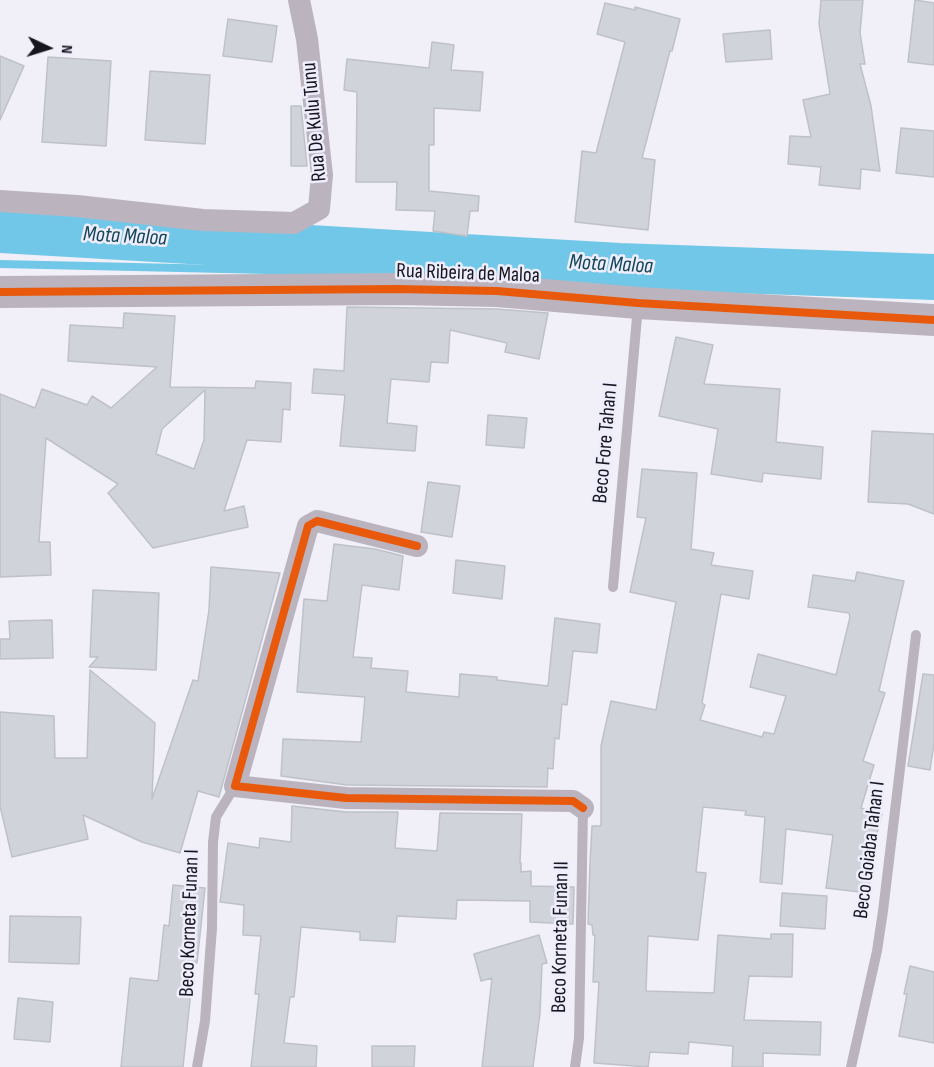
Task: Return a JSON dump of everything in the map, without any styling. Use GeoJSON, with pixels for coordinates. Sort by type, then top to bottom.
{"type":"FeatureCollection","features":[{"type":"Feature","properties":{"kind":"street","name":"Rua De Kulu Tunu"},"geometry":{"type":"LineString","coordinates":[[0,201],[77,206],[203,220],[294,224],[319,209],[322,176],[308,39],[299,0]]}},
{"type":"Feature","properties":{"kind":"street","name":"Rua Ribeira de Maloa"},"geometry":{"type":"LineString","coordinates":[[0,292],[397,289],[497,291],[638,303],[934,320]]}},
{"type":"Feature","properties":{"kind":"street"},"geometry":{"type":"LineString","coordinates":[[417,546],[317,521],[308,526],[235,786],[346,798],[573,801],[583,808]]}},
{"type":"Feature","properties":{"kind":"lane","name":"Beco Fore Tahan I"},"geometry":{"type":"LineString","coordinates":[[613,587],[638,303]]}},
{"type":"Feature","properties":{"kind":"lane","name":"Beco Goiaba Tahan I"},"geometry":{"type":"LineString","coordinates":[[851,1067],[877,951],[916,635]]}},
{"type":"Feature","properties":{"kind":"lane","name":"Beco Korneta Funan I"},"geometry":{"type":"LineString","coordinates":[[197,1067],[205,1021],[212,928],[213,842],[216,817],[235,786]]}},
{"type":"Feature","properties":{"kind":"lane","name":"Beco Korneta Funan II"},"geometry":{"type":"LineString","coordinates":[[575,1067],[579,1038],[583,808]]}},
{"type":"Feature","properties":{"kind":"building"},"geometry":{"type":"Polygon","coordinates":[[[821,0],[863,0],[860,33],[865,64],[860,64],[871,106],[880,171],[861,169],[860,189],[819,185],[821,167],[788,164],[790,136],[811,137],[803,100],[830,94],[819,24],[821,0]]]}},
{"type":"Feature","properties":{"kind":"building"},"geometry":{"type":"Polygon","coordinates":[[[915,0],[934,3],[934,65],[908,62],[915,0]]]}},
{"type":"Feature","properties":{"kind":"building"},"geometry":{"type":"Polygon","coordinates":[[[605,3],[635,10],[635,7],[680,19],[642,158],[655,160],[648,230],[575,222],[582,151],[596,153],[625,42],[597,34],[605,3]]]}},
{"type":"Feature","properties":{"kind":"building"},"geometry":{"type":"Polygon","coordinates":[[[228,19],[277,26],[272,62],[223,56],[228,19]]]}},
{"type":"Feature","properties":{"kind":"building"},"geometry":{"type":"Polygon","coordinates":[[[770,30],[772,59],[726,62],[723,34],[770,30]]]}},
{"type":"Feature","properties":{"kind":"building"},"geometry":{"type":"Polygon","coordinates":[[[432,42],[454,45],[451,70],[483,72],[480,111],[434,108],[434,145],[429,145],[429,191],[479,196],[478,211],[470,211],[467,236],[433,231],[435,211],[396,210],[397,182],[356,182],[357,92],[344,90],[347,59],[429,68],[432,42]]]}},
{"type":"Feature","properties":{"kind":"building"},"geometry":{"type":"Polygon","coordinates":[[[0,56],[24,66],[0,120],[0,56]]]}},
{"type":"Feature","properties":{"kind":"building"},"geometry":{"type":"Polygon","coordinates":[[[48,57],[111,61],[106,146],[42,142],[48,57]]]}},
{"type":"Feature","properties":{"kind":"building"},"geometry":{"type":"Polygon","coordinates":[[[150,71],[210,75],[205,144],[145,140],[150,71]]]}},
{"type":"Feature","properties":{"kind":"building"},"geometry":{"type":"Polygon","coordinates":[[[291,106],[301,106],[307,166],[291,166],[291,106]]]}},
{"type":"Feature","properties":{"kind":"building"},"geometry":{"type":"Polygon","coordinates":[[[901,128],[934,131],[934,177],[896,173],[901,128]]]}},
{"type":"Feature","properties":{"kind":"building"},"geometry":{"type":"Polygon","coordinates":[[[347,307],[496,309],[548,313],[539,359],[505,352],[507,343],[450,330],[448,363],[431,362],[429,382],[391,379],[387,423],[417,426],[415,451],[340,446],[345,395],[312,393],[314,369],[344,371],[347,307]]]}},
{"type":"Feature","properties":{"kind":"building"},"geometry":{"type":"Polygon","coordinates":[[[124,313],[175,316],[170,387],[255,388],[256,381],[291,383],[290,410],[283,409],[281,442],[247,440],[224,511],[244,506],[248,527],[153,548],[108,493],[118,484],[46,438],[39,542],[50,542],[51,575],[0,577],[0,394],[35,408],[42,389],[87,405],[92,396],[111,408],[157,367],[68,361],[70,325],[123,328],[124,313]],[[205,390],[162,429],[156,454],[194,469],[204,440],[205,390]]]}},
{"type":"Feature","properties":{"kind":"building"},"geometry":{"type":"Polygon","coordinates":[[[676,337],[713,345],[704,384],[780,389],[776,442],[823,447],[821,479],[763,473],[762,482],[711,474],[718,429],[659,416],[676,337]]]}},
{"type":"Feature","properties":{"kind":"building"},"geometry":{"type":"Polygon","coordinates":[[[488,415],[527,418],[524,448],[486,445],[488,415]]]}},
{"type":"Feature","properties":{"kind":"building"},"geometry":{"type":"Polygon","coordinates":[[[872,431],[934,434],[934,514],[908,504],[868,502],[872,431]]]}},
{"type":"Feature","properties":{"kind":"building"},"geometry":{"type":"Polygon","coordinates":[[[642,469],[697,473],[691,549],[714,553],[711,565],[753,571],[749,599],[721,594],[702,703],[705,705],[700,720],[762,737],[764,732],[774,734],[786,696],[750,687],[758,654],[836,675],[850,617],[849,613],[808,607],[813,575],[855,581],[857,572],[904,581],[879,691],[885,693],[863,761],[874,765],[861,808],[882,814],[875,841],[868,893],[826,888],[833,835],[786,829],[782,884],[760,882],[765,817],[745,815],[746,811],[703,807],[696,872],[706,873],[698,940],[648,936],[646,991],[714,993],[718,935],[771,939],[771,934],[793,934],[792,977],[749,976],[744,1020],[821,1022],[820,1055],[763,1053],[763,1067],[732,1067],[733,1046],[689,1042],[688,1054],[650,1052],[648,1067],[594,1063],[599,982],[593,982],[595,935],[593,935],[592,925],[588,924],[592,826],[601,826],[601,746],[611,701],[656,710],[676,602],[630,592],[646,518],[637,517],[642,469]]]}},
{"type":"Feature","properties":{"kind":"building"},"geometry":{"type":"Polygon","coordinates":[[[428,482],[460,486],[452,537],[421,532],[428,482]]]}},
{"type":"Feature","properties":{"kind":"building"},"geometry":{"type":"Polygon","coordinates":[[[334,544],[375,549],[403,556],[399,590],[362,585],[353,657],[372,658],[371,668],[408,671],[406,692],[459,697],[460,674],[497,677],[497,680],[548,686],[555,618],[600,624],[597,653],[573,651],[567,705],[562,704],[559,739],[555,738],[553,769],[548,768],[547,787],[347,785],[281,776],[283,739],[361,742],[365,697],[297,692],[304,599],[327,601],[334,544]]]}},
{"type":"Feature","properties":{"kind":"building"},"geometry":{"type":"Polygon","coordinates":[[[456,560],[505,566],[502,599],[453,593],[456,560]]]}},
{"type":"Feature","properties":{"kind":"building"},"geometry":{"type":"Polygon","coordinates":[[[211,567],[280,573],[219,797],[198,791],[180,853],[142,842],[83,815],[88,839],[12,857],[0,806],[0,712],[54,716],[55,758],[87,758],[90,670],[155,723],[152,799],[193,680],[198,681],[209,610],[211,567]]]}},
{"type":"Feature","properties":{"kind":"building"},"geometry":{"type":"Polygon","coordinates":[[[93,590],[159,593],[156,670],[89,667],[98,657],[90,657],[93,590]]]}},
{"type":"Feature","properties":{"kind":"building"},"geometry":{"type":"Polygon","coordinates":[[[52,620],[53,658],[0,659],[0,639],[10,639],[9,621],[52,620]]]}},
{"type":"Feature","properties":{"kind":"building"},"geometry":{"type":"Polygon","coordinates":[[[923,674],[934,675],[934,744],[930,770],[908,766],[923,674]]]}},
{"type":"Feature","properties":{"kind":"building"},"geometry":{"type":"Polygon","coordinates":[[[292,806],[346,812],[398,812],[395,848],[437,851],[440,813],[522,814],[521,872],[531,871],[531,886],[574,887],[573,924],[530,922],[530,901],[457,900],[456,919],[397,916],[395,942],[360,940],[360,932],[301,927],[294,997],[290,997],[284,1043],[317,1046],[316,1067],[251,1067],[259,994],[255,994],[261,936],[243,935],[244,905],[220,902],[228,843],[259,848],[260,838],[291,842],[292,806]]]}},
{"type":"Feature","properties":{"kind":"building"},"geometry":{"type":"Polygon","coordinates":[[[173,885],[205,888],[197,963],[194,962],[183,1067],[121,1067],[130,978],[158,981],[164,925],[169,926],[173,885]]]}},
{"type":"Feature","properties":{"kind":"building"},"geometry":{"type":"Polygon","coordinates":[[[782,893],[827,896],[825,929],[780,926],[782,893]]]}},
{"type":"Feature","properties":{"kind":"building"},"geometry":{"type":"Polygon","coordinates":[[[10,916],[81,917],[79,964],[9,962],[10,916]]]}},
{"type":"Feature","properties":{"kind":"building"},"geometry":{"type":"Polygon","coordinates":[[[539,935],[547,963],[542,964],[540,1013],[533,1067],[482,1067],[492,978],[481,981],[474,954],[539,935]]]}},
{"type":"Feature","properties":{"kind":"building"},"geometry":{"type":"Polygon","coordinates":[[[910,966],[934,972],[934,1043],[899,1036],[910,966]]]}},
{"type":"Feature","properties":{"kind":"building"},"geometry":{"type":"Polygon","coordinates":[[[18,998],[53,1002],[50,1042],[14,1039],[18,998]]]}},
{"type":"Feature","properties":{"kind":"building"},"geometry":{"type":"Polygon","coordinates":[[[372,1046],[415,1046],[414,1067],[372,1067],[372,1046]]]}},
{"type":"Feature","properties":{"kind":"waterway","name":"Mota Maloa"},"geometry":{"type":"LineString","coordinates":[[0,230],[619,266],[934,277]]}},
{"type":"Feature","properties":{"kind":"waterway"},"geometry":{"type":"LineString","coordinates":[[0,264],[403,273]]}},
{"type":"Feature","properties":{"kind":"waterway"},"geometry":{"type":"LineString","coordinates":[[496,276],[934,286]]}},
{"type":"Feature","properties":{"kind":"cycle path"},"geometry":{"type":"LineString","coordinates":[[0,292],[397,289],[497,291],[638,303],[934,320]]}},
{"type":"Feature","properties":{"kind":"cycle path"},"geometry":{"type":"LineString","coordinates":[[417,546],[317,521],[308,526],[235,786],[346,798],[573,801],[583,808]]}}]}
